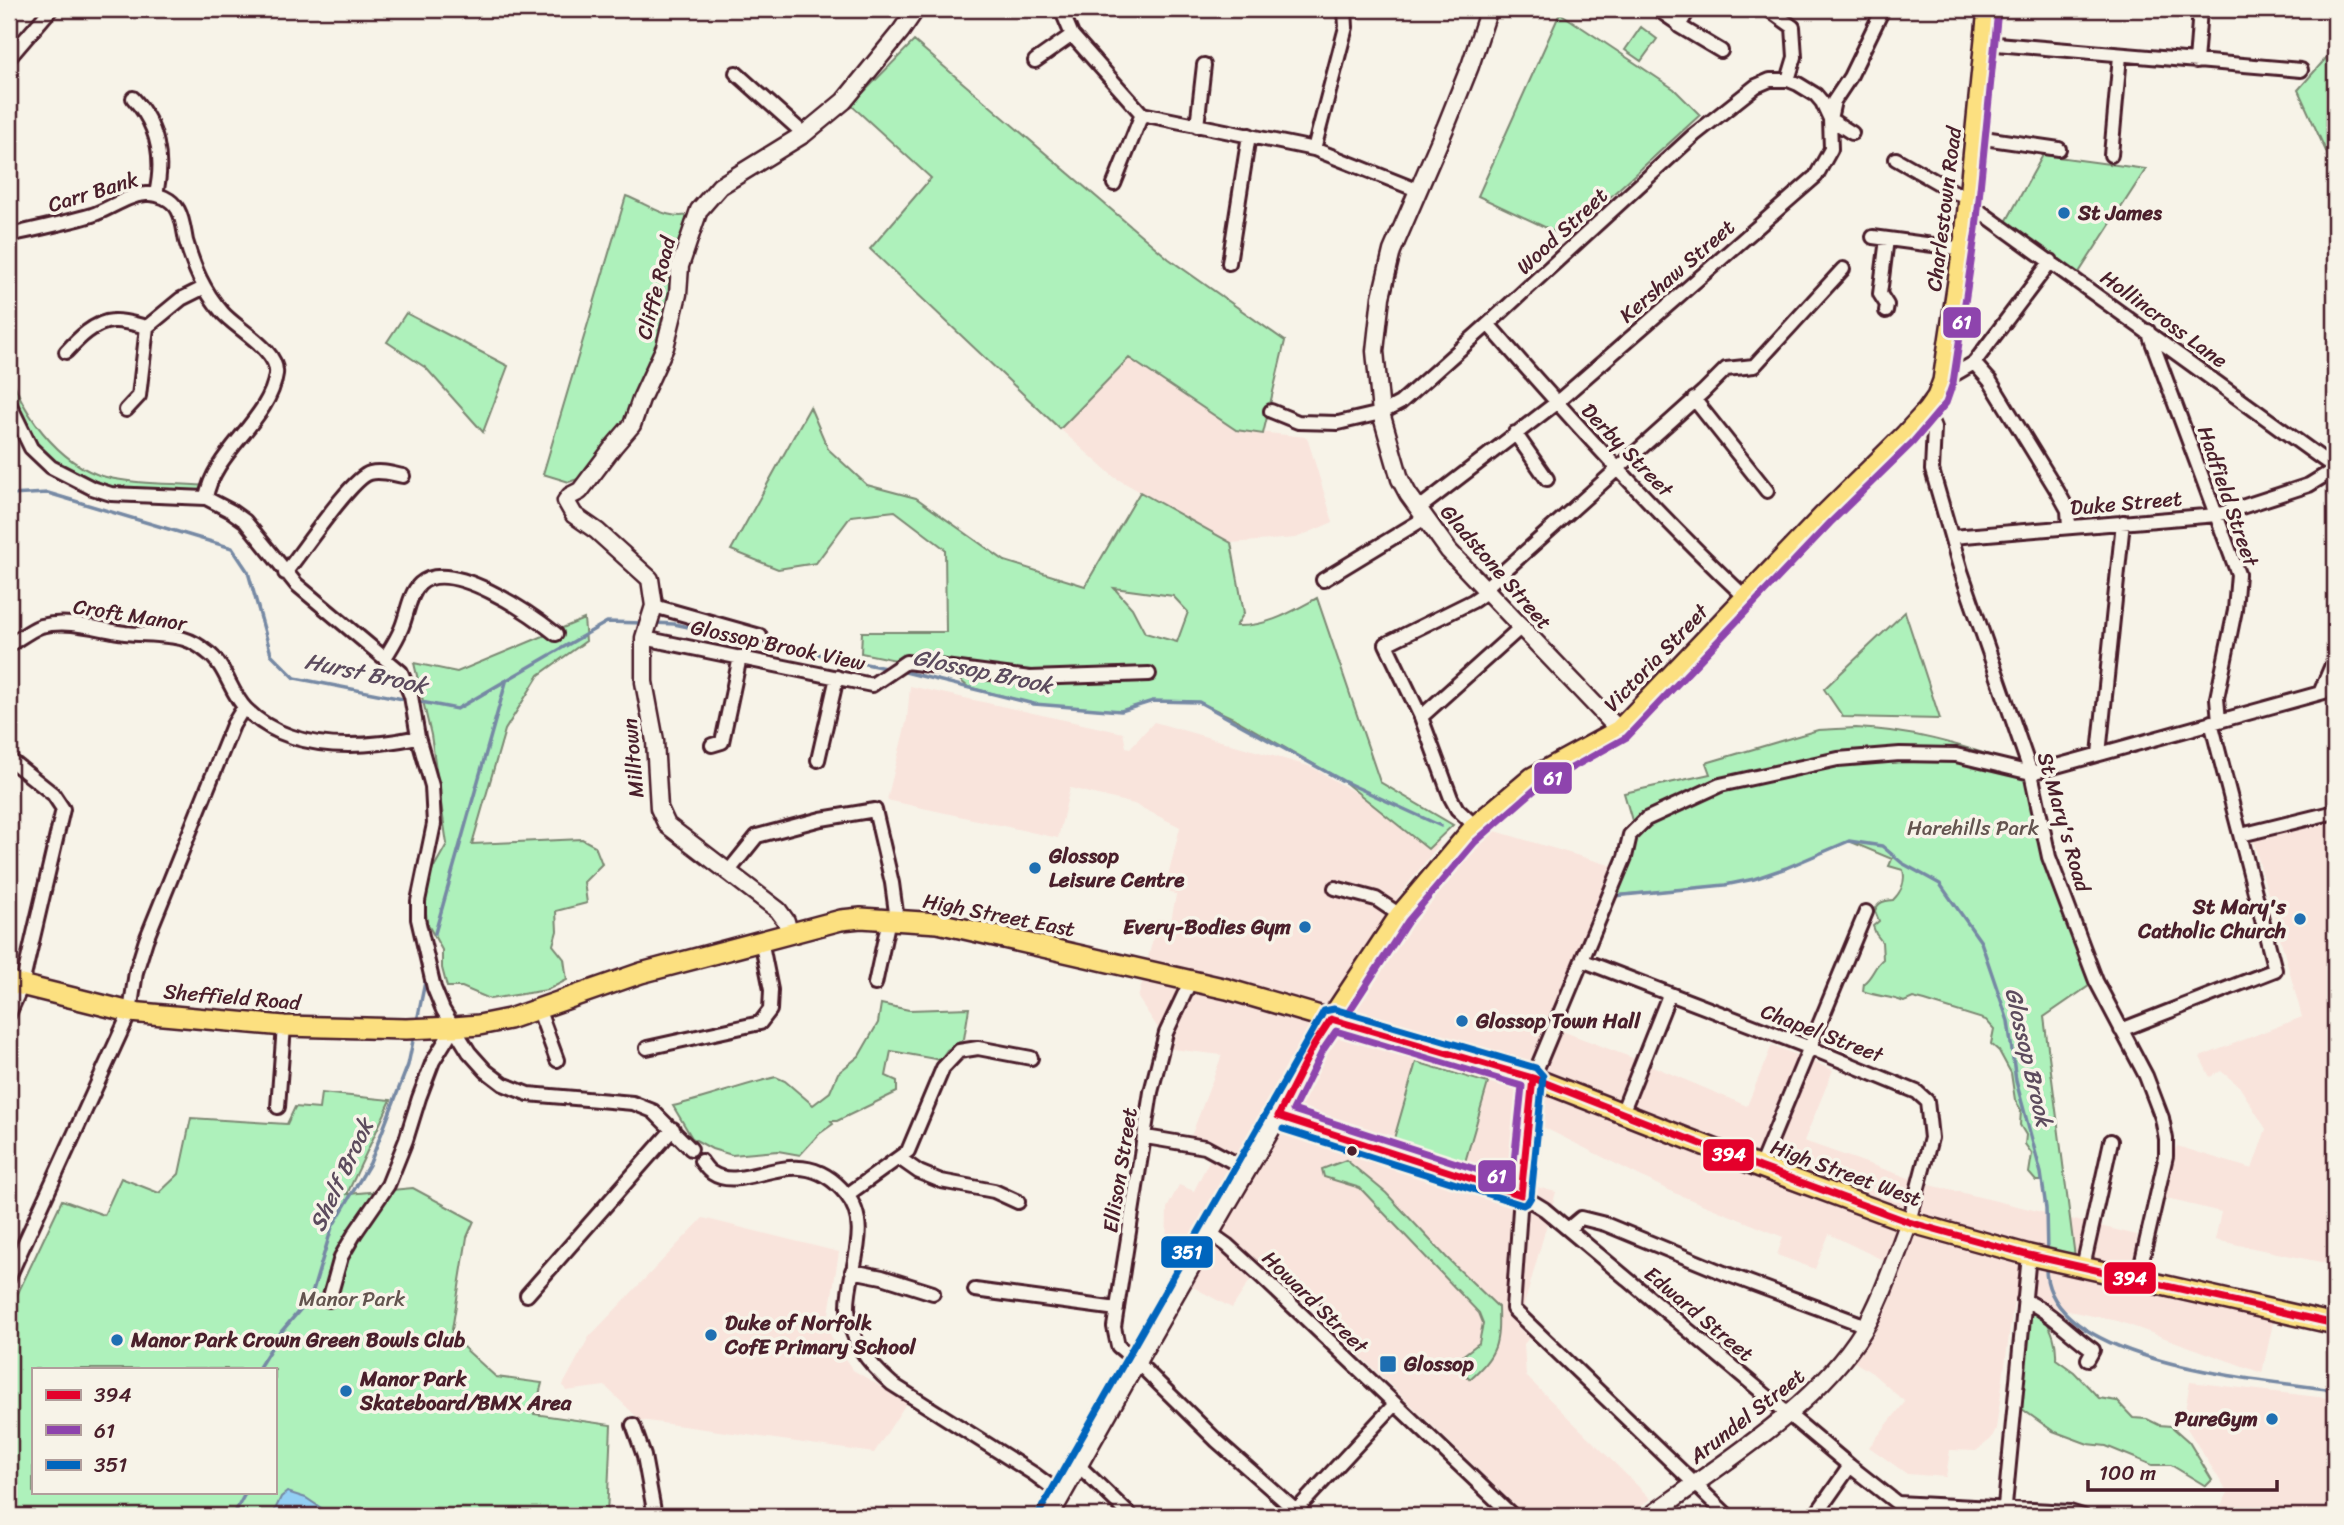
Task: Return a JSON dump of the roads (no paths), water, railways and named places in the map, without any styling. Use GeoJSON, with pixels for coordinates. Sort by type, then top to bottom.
{"type":"FeatureCollection","features":[{"type":"Feature","properties":{"kind":"main road","name":"Charlestown Road"},"geometry":{"type":"LineString","coordinates":[[1927,411],[1937,397],[1943,381],[1977,137],[1988,9]]}},
{"type":"Feature","properties":{"kind":"main road","name":"Victoria Street"},"geometry":{"type":"LineString","coordinates":[[1332,1019],[1400,915],[1475,826],[1533,777],[1619,730],[1927,411]]}},
{"type":"Feature","properties":{"kind":"main road","name":"High Street East"},"geometry":{"type":"LineString","coordinates":[[454,1027],[509,1019],[641,973],[841,920],[938,923],[1191,980],[1332,1019]]}},
{"type":"Feature","properties":{"kind":"main road","name":"Sheffield Road"},"geometry":{"type":"LineString","coordinates":[[16,984],[130,1012],[284,1026],[414,1029],[454,1027]]}},
{"type":"Feature","properties":{"kind":"main road","name":"High Street West"},"geometry":{"type":"LineString","coordinates":[[1332,1019],[1534,1078],[1909,1222],[2083,1267]]}},
{"type":"Feature","properties":{"kind":"main road"},"geometry":{"type":"LineString","coordinates":[[1049,1516],[1278,1116],[1314,1045],[1332,1019]]}},
{"type":"Feature","properties":{"kind":"main road"},"geometry":{"type":"LineString","coordinates":[[2083,1267],[2335,1324]]}},
{"type":"Feature","properties":{"kind":"street"},"geometry":{"type":"LineString","coordinates":[[9,58],[51,9]]}},
{"type":"Feature","properties":{"kind":"street","name":"Cliffe Road"},"geometry":{"type":"LineString","coordinates":[[654,608],[650,579],[597,531],[574,515],[566,502],[570,496],[580,491],[632,425],[665,346],[678,294],[680,266],[699,210],[720,186],[804,134],[844,101],[901,32],[916,9]]}},
{"type":"Feature","properties":{"kind":"street"},"geometry":{"type":"LineString","coordinates":[[1060,9],[1072,35],[1142,114],[1314,149],[1417,190]]}},
{"type":"Feature","properties":{"kind":"street"},"geometry":{"type":"LineString","coordinates":[[1314,149],[1343,37],[1345,9]]}},
{"type":"Feature","properties":{"kind":"street","name":"Gladstone Street"},"geometry":{"type":"LineString","coordinates":[[1489,9],[1465,78],[1392,251],[1381,296],[1375,351],[1381,413],[1400,479],[1449,551],[1619,730]]}},
{"type":"Feature","properties":{"kind":"street"},"geometry":{"type":"LineString","coordinates":[[1679,24],[1689,9]]}},
{"type":"Feature","properties":{"kind":"street"},"geometry":{"type":"LineString","coordinates":[[1768,9],[1793,27],[1795,57],[1788,80],[1816,95],[1830,118],[1852,133]]}},
{"type":"Feature","properties":{"kind":"street","name":"Kershaw Street"},"geometry":{"type":"LineString","coordinates":[[1322,580],[1422,513],[1515,433],[1556,403],[1816,176],[1831,149],[1830,118],[1833,101],[1850,77],[1883,9]]}},
{"type":"Feature","properties":{"kind":"street"},"geometry":{"type":"LineString","coordinates":[[2196,62],[2200,9]]}},
{"type":"Feature","properties":{"kind":"street"},"geometry":{"type":"LineString","coordinates":[[1663,13],[1689,33],[1721,51]]}},
{"type":"Feature","properties":{"kind":"street"},"geometry":{"type":"LineString","coordinates":[[1035,61],[1072,35]]}},
{"type":"Feature","properties":{"kind":"street"},"geometry":{"type":"LineString","coordinates":[[1985,43],[2301,70]]}},
{"type":"Feature","properties":{"kind":"street"},"geometry":{"type":"LineString","coordinates":[[2111,155],[2120,56]]}},
{"type":"Feature","properties":{"kind":"street"},"geometry":{"type":"LineString","coordinates":[[1198,126],[1204,65]]}},
{"type":"Feature","properties":{"kind":"street"},"geometry":{"type":"LineString","coordinates":[[736,73],[804,134]]}},
{"type":"Feature","properties":{"kind":"street","name":"Wood Street"},"geometry":{"type":"LineString","coordinates":[[1381,413],[1400,403],[1694,135],[1756,86],[1770,80],[1788,80]]}},
{"type":"Feature","properties":{"kind":"street"},"geometry":{"type":"LineString","coordinates":[[132,99],[145,112],[159,148],[160,173],[156,194]]}},
{"type":"Feature","properties":{"kind":"street"},"geometry":{"type":"LineString","coordinates":[[1114,184],[1142,114]]}},
{"type":"Feature","properties":{"kind":"street"},"geometry":{"type":"LineString","coordinates":[[1229,263],[1249,135]]}},
{"type":"Feature","properties":{"kind":"street"},"geometry":{"type":"LineString","coordinates":[[1977,137],[2059,149]]}},
{"type":"Feature","properties":{"kind":"street","name":"Hollincross Lane"},"geometry":{"type":"LineString","coordinates":[[1896,159],[1956,193],[2335,468]]}},
{"type":"Feature","properties":{"kind":"street","name":"Carr Bank"},"geometry":{"type":"LineString","coordinates":[[9,235],[94,214],[143,194],[156,194],[169,200],[178,210],[194,267],[203,288],[223,314],[270,355],[277,370],[272,390],[222,463],[208,486],[206,498]]}},
{"type":"Feature","properties":{"kind":"street"},"geometry":{"type":"LineString","coordinates":[[1873,237],[1963,249]]}},
{"type":"Feature","properties":{"kind":"street"},"geometry":{"type":"LineString","coordinates":[[1886,311],[1887,304],[1880,293],[1888,239]]}},
{"type":"Feature","properties":{"kind":"street"},"geometry":{"type":"LineString","coordinates":[[1943,381],[1974,363],[2052,261]]}},
{"type":"Feature","properties":{"kind":"street"},"geometry":{"type":"LineString","coordinates":[[1475,826],[1457,809],[1451,798],[1421,718],[1386,644],[1473,601],[1726,369],[1754,366],[1843,269]]}},
{"type":"Feature","properties":{"kind":"street"},"geometry":{"type":"LineString","coordinates":[[126,410],[139,396],[147,327],[181,299],[203,288]]}},
{"type":"Feature","properties":{"kind":"street"},"geometry":{"type":"LineString","coordinates":[[66,352],[81,335],[99,324],[113,321],[147,327]]}},
{"type":"Feature","properties":{"kind":"street","name":"Derby Street"},"geometry":{"type":"LineString","coordinates":[[1488,324],[1617,468],[1745,597]]}},
{"type":"Feature","properties":{"kind":"street","name":"Hadfield Street"},"geometry":{"type":"LineString","coordinates":[[2121,1030],[2275,970],[2215,722],[2217,698],[2235,610],[2238,574],[2148,331]]}},
{"type":"Feature","properties":{"kind":"street"},"geometry":{"type":"LineString","coordinates":[[1974,363],[1990,380],[2058,492],[2068,510],[2069,527]]}},
{"type":"Feature","properties":{"kind":"street"},"geometry":{"type":"LineString","coordinates":[[1695,399],[1767,491]]}},
{"type":"Feature","properties":{"kind":"street"},"geometry":{"type":"LineString","coordinates":[[9,403],[31,448],[51,467],[92,488],[111,494],[206,498],[245,521],[296,584],[401,673],[411,696],[418,737],[432,786],[434,824],[418,901],[418,919],[443,1010],[469,1052],[486,1071],[503,1084],[528,1094],[634,1103],[653,1111],[691,1149]]}},
{"type":"Feature","properties":{"kind":"street"},"geometry":{"type":"LineString","coordinates":[[1271,411],[1307,423],[1338,423],[1381,413]]}},
{"type":"Feature","properties":{"kind":"street","name":"St Mary's Road"},"geometry":{"type":"LineString","coordinates":[[1927,411],[1934,428],[1932,470],[1961,571],[2031,772],[2049,857],[2096,981],[2146,1076],[2162,1118],[2166,1139],[2163,1174],[2138,1278]]}},
{"type":"Feature","properties":{"kind":"street"},"geometry":{"type":"LineString","coordinates":[[1515,433],[1547,479]]}},
{"type":"Feature","properties":{"kind":"street","name":"Duke Street"},"geometry":{"type":"LineString","coordinates":[[1952,537],[2217,515],[2309,485],[2335,468]]}},
{"type":"Feature","properties":{"kind":"street"},"geometry":{"type":"LineString","coordinates":[[285,573],[358,480],[368,473],[403,475]]}},
{"type":"Feature","properties":{"kind":"street"},"geometry":{"type":"LineString","coordinates":[[2099,754],[2123,522]]}},
{"type":"Feature","properties":{"kind":"street"},"geometry":{"type":"LineString","coordinates":[[385,658],[402,628],[419,585],[433,577],[471,584],[502,597],[523,608],[556,634]]}},
{"type":"Feature","properties":{"kind":"street"},"geometry":{"type":"LineString","coordinates":[[654,608],[760,636]]}},
{"type":"Feature","properties":{"kind":"street","name":"Milltown"},"geometry":{"type":"LineString","coordinates":[[654,608],[647,633],[644,682],[656,741],[659,808],[667,825],[778,910],[786,921],[789,932]]}},
{"type":"Feature","properties":{"kind":"street","name":"Croft Manor"},"geometry":{"type":"LineString","coordinates":[[9,645],[40,627],[69,623],[184,639],[209,652],[229,678],[244,707],[264,723],[292,736],[350,746],[418,737]]}},
{"type":"Feature","properties":{"kind":"street"},"geometry":{"type":"LineString","coordinates":[[1421,718],[1520,628]]}},
{"type":"Feature","properties":{"kind":"street","name":"Glossop Brook View"},"geometry":{"type":"LineString","coordinates":[[647,633],[740,657],[872,685],[906,662],[1030,678],[1149,674]]}},
{"type":"Feature","properties":{"kind":"street"},"geometry":{"type":"LineString","coordinates":[[712,745],[722,742],[740,657]]}},
{"type":"Feature","properties":{"kind":"street"},"geometry":{"type":"LineString","coordinates":[[2320,694],[2335,658]]}},
{"type":"Feature","properties":{"kind":"street"},"geometry":{"type":"LineString","coordinates":[[818,760],[837,677]]}},
{"type":"Feature","properties":{"kind":"street"},"geometry":{"type":"LineString","coordinates":[[1728,1516],[1513,1309],[1521,1195],[1534,1078],[1625,857],[1629,835],[1646,819],[1720,785],[1838,759],[1900,754],[1956,755],[2031,772],[2335,689]]}},
{"type":"Feature","properties":{"kind":"street"},"geometry":{"type":"LineString","coordinates":[[9,1277],[130,1012],[136,972],[146,940],[233,725],[244,707]]}},
{"type":"Feature","properties":{"kind":"street"},"geometry":{"type":"LineString","coordinates":[[9,759],[53,794],[64,809],[9,1014]]}},
{"type":"Feature","properties":{"kind":"street"},"geometry":{"type":"LineString","coordinates":[[728,872],[757,836],[821,819],[875,810],[892,883],[893,920],[875,984]]}},
{"type":"Feature","properties":{"kind":"street"},"geometry":{"type":"LineString","coordinates":[[2241,835],[2335,812]]}},
{"type":"Feature","properties":{"kind":"street"},"geometry":{"type":"LineString","coordinates":[[1335,888],[1376,899],[1400,915]]}},
{"type":"Feature","properties":{"kind":"street"},"geometry":{"type":"LineString","coordinates":[[1760,1167],[1866,912]]}},
{"type":"Feature","properties":{"kind":"street"},"geometry":{"type":"LineString","coordinates":[[647,1048],[760,1023],[770,1010],[771,990],[761,940]]}},
{"type":"Feature","properties":{"kind":"street","name":"Chapel Street"},"geometry":{"type":"LineString","coordinates":[[1584,961],[1917,1092],[1927,1101],[1931,1138],[1909,1222]]}},
{"type":"Feature","properties":{"kind":"street","name":"Ellison Street"},"geometry":{"type":"LineString","coordinates":[[1191,980],[1166,1033],[1151,1092],[1146,1138],[1114,1327],[1118,1346],[1293,1513]]}},
{"type":"Feature","properties":{"kind":"street"},"geometry":{"type":"LineString","coordinates":[[1622,1113],[1670,995]]}},
{"type":"Feature","properties":{"kind":"street"},"geometry":{"type":"LineString","coordinates":[[538,1008],[557,1060]]}},
{"type":"Feature","properties":{"kind":"street"},"geometry":{"type":"LineString","coordinates":[[278,1107],[284,1026]]}},
{"type":"Feature","properties":{"kind":"street"},"geometry":{"type":"LineString","coordinates":[[329,1300],[341,1257],[388,1185],[433,1061],[454,1027]]}},
{"type":"Feature","properties":{"kind":"street"},"geometry":{"type":"LineString","coordinates":[[847,1195],[908,1151],[943,1068],[959,1051],[978,1048],[1031,1058]]}},
{"type":"Feature","properties":{"kind":"street","name":"Edward Street"},"geometry":{"type":"LineString","coordinates":[[1278,1116],[1521,1195],[1544,1209],[1897,1503],[2005,1513],[2070,1512],[2082,1516]]}},
{"type":"Feature","properties":{"kind":"street"},"geometry":{"type":"LineString","coordinates":[[527,1295],[673,1129]]}},
{"type":"Feature","properties":{"kind":"street"},"geometry":{"type":"LineString","coordinates":[[1146,1138],[1205,1147],[1246,1169]]}},
{"type":"Feature","properties":{"kind":"street"},"geometry":{"type":"LineString","coordinates":[[2083,1267],[2111,1141]]}},
{"type":"Feature","properties":{"kind":"street"},"geometry":{"type":"LineString","coordinates":[[899,1158],[919,1172],[941,1181],[994,1191],[1018,1202]]}},
{"type":"Feature","properties":{"kind":"street"},"geometry":{"type":"LineString","coordinates":[[701,1161],[712,1174],[725,1177],[744,1178],[771,1170],[795,1167],[812,1170],[833,1181],[847,1195],[859,1225],[848,1310],[852,1330],[862,1352],[875,1370],[911,1397],[1034,1474],[1061,1494]]}},
{"type":"Feature","properties":{"kind":"street"},"geometry":{"type":"LineString","coordinates":[[1568,1229],[1581,1218],[1605,1224],[1724,1273],[1856,1322],[1864,1328]]}},
{"type":"Feature","properties":{"kind":"street","name":"Arundel Street"},"geometry":{"type":"LineString","coordinates":[[1650,1516],[1819,1387],[1864,1328],[1909,1222]]}},
{"type":"Feature","properties":{"kind":"street","name":"Howard Street"},"geometry":{"type":"LineString","coordinates":[[1210,1233],[1262,1276],[1513,1516]]}},
{"type":"Feature","properties":{"kind":"street"},"geometry":{"type":"LineString","coordinates":[[2005,1513],[2029,1255]]}},
{"type":"Feature","properties":{"kind":"street"},"geometry":{"type":"LineString","coordinates":[[852,1271],[933,1293]]}},
{"type":"Feature","properties":{"kind":"street"},"geometry":{"type":"LineString","coordinates":[[975,1290],[1117,1309]]}},
{"type":"Feature","properties":{"kind":"street"},"geometry":{"type":"LineString","coordinates":[[2024,1300],[2040,1307],[2073,1337],[2093,1350],[2088,1359]]}},
{"type":"Feature","properties":{"kind":"street"},"geometry":{"type":"LineString","coordinates":[[1293,1513],[1394,1405]]}},
{"type":"Feature","properties":{"kind":"street"},"geometry":{"type":"LineString","coordinates":[[633,1425],[645,1456],[655,1516]]}},
{"type":"Feature","properties":{"kind":"street"},"geometry":{"type":"LineString","coordinates":[[1078,1465],[1131,1516]]}},
{"type":"Feature","properties":{"kind":"street"},"geometry":{"type":"LineString","coordinates":[[1815,1516],[1850,1466]]}},
{"type":"Feature","properties":{"kind":"water"},"geometry":{"type":"Polygon","coordinates":[[[287,1492],[306,1498],[333,1516],[272,1516],[281,1497],[287,1492]]]}},
{"type":"Feature","properties":{"kind":"waterway","name":"Hurst Brook"},"geometry":{"type":"LineString","coordinates":[[9,495],[48,493],[232,548],[248,572],[271,654],[295,678],[408,700]]}},
{"type":"Feature","properties":{"kind":"waterway","name":"Glossop Brook"},"geometry":{"type":"LineString","coordinates":[[416,701],[457,709],[607,622],[643,623]]}},
{"type":"Feature","properties":{"kind":"waterway","name":"Glossop Brook"},"geometry":{"type":"LineString","coordinates":[[654,623],[674,624],[890,669]]}},
{"type":"Feature","properties":{"kind":"waterway","name":"Glossop Brook"},"geometry":{"type":"LineString","coordinates":[[901,671],[1034,704],[1121,711],[1153,701],[1199,702],[1343,781],[1441,826]]}},
{"type":"Feature","properties":{"kind":"waterway","name":"Shelf Brook"},"geometry":{"type":"LineString","coordinates":[[435,933],[506,682]]}},
{"type":"Feature","properties":{"kind":"waterway","name":"Glossop Brook"},"geometry":{"type":"LineString","coordinates":[[1614,896],[1725,885],[1754,879],[1849,841],[1882,846],[1902,863],[1940,884],[1981,942],[2008,1021],[2016,1081],[2041,1173],[2046,1208],[2047,1254]]}},
{"type":"Feature","properties":{"kind":"waterway","name":"Shelf Brook"},"geometry":{"type":"LineString","coordinates":[[417,1021],[425,982]]}},
{"type":"Feature","properties":{"kind":"waterway","name":"Shelf Brook"},"geometry":{"type":"LineString","coordinates":[[259,1368],[281,1332],[311,1297],[332,1227],[370,1163],[408,1065],[414,1036]]}},
{"type":"Feature","properties":{"kind":"waterway","name":"Glossop Brook"},"geometry":{"type":"LineString","coordinates":[[2046,1265],[2054,1299],[2080,1325],[2117,1346],[2163,1361],[2212,1372],[2335,1390]]}},
{"type":"Feature","properties":{"kind":"waterway","name":"Shelf Brook"},"geometry":{"type":"LineString","coordinates":[[233,1516],[245,1494]]}},
{"type":"Feature","properties":{"kind":"railway"},"geometry":{"type":"LineString","coordinates":[[1297,1282],[1330,1312]]}},
{"type":"Feature","properties":{"kind":"place","name":"St James"},"geometry":{"type":"Point","coordinates":[2064,213]}},
{"type":"Feature","properties":{"kind":"place","name":"Glossop Leisure Centre"},"geometry":{"type":"Point","coordinates":[1035,868]}},
{"type":"Feature","properties":{"kind":"place","name":"St Mary's Catholic Church"},"geometry":{"type":"Point","coordinates":[2300,919]}},
{"type":"Feature","properties":{"kind":"place","name":"Every-Bodies Gym"},"geometry":{"type":"Point","coordinates":[1305,927]}},
{"type":"Feature","properties":{"kind":"place","name":"Glossop Town Hall"},"geometry":{"type":"Point","coordinates":[1462,1021]}},
{"type":"Feature","properties":{"kind":"place","name":"Duke of Norfolk CofE Primary School"},"geometry":{"type":"Point","coordinates":[711,1335]}},
{"type":"Feature","properties":{"kind":"place","name":"Manor Park Crown Green Bowls Club"},"geometry":{"type":"Point","coordinates":[117,1340]}},
{"type":"Feature","properties":{"kind":"place","name":"Glossop"},"geometry":{"type":"Point","coordinates":[1388,1364]}},
{"type":"Feature","properties":{"kind":"place","name":"Manor Park Skateboard/BMX Area"},"geometry":{"type":"Point","coordinates":[346,1391]}},
{"type":"Feature","properties":{"kind":"place","name":"PureGym"},"geometry":{"type":"Point","coordinates":[2272,1419]}},
{"type":"Feature","properties":{"kind":"park label","name":"Harehills Park"},"geometry":{"type":"Point","coordinates":[1973,828]}},
{"type":"Feature","properties":{"kind":"park label","name":"Manor Park"},"geometry":{"type":"Point","coordinates":[352,1299]}}]}
